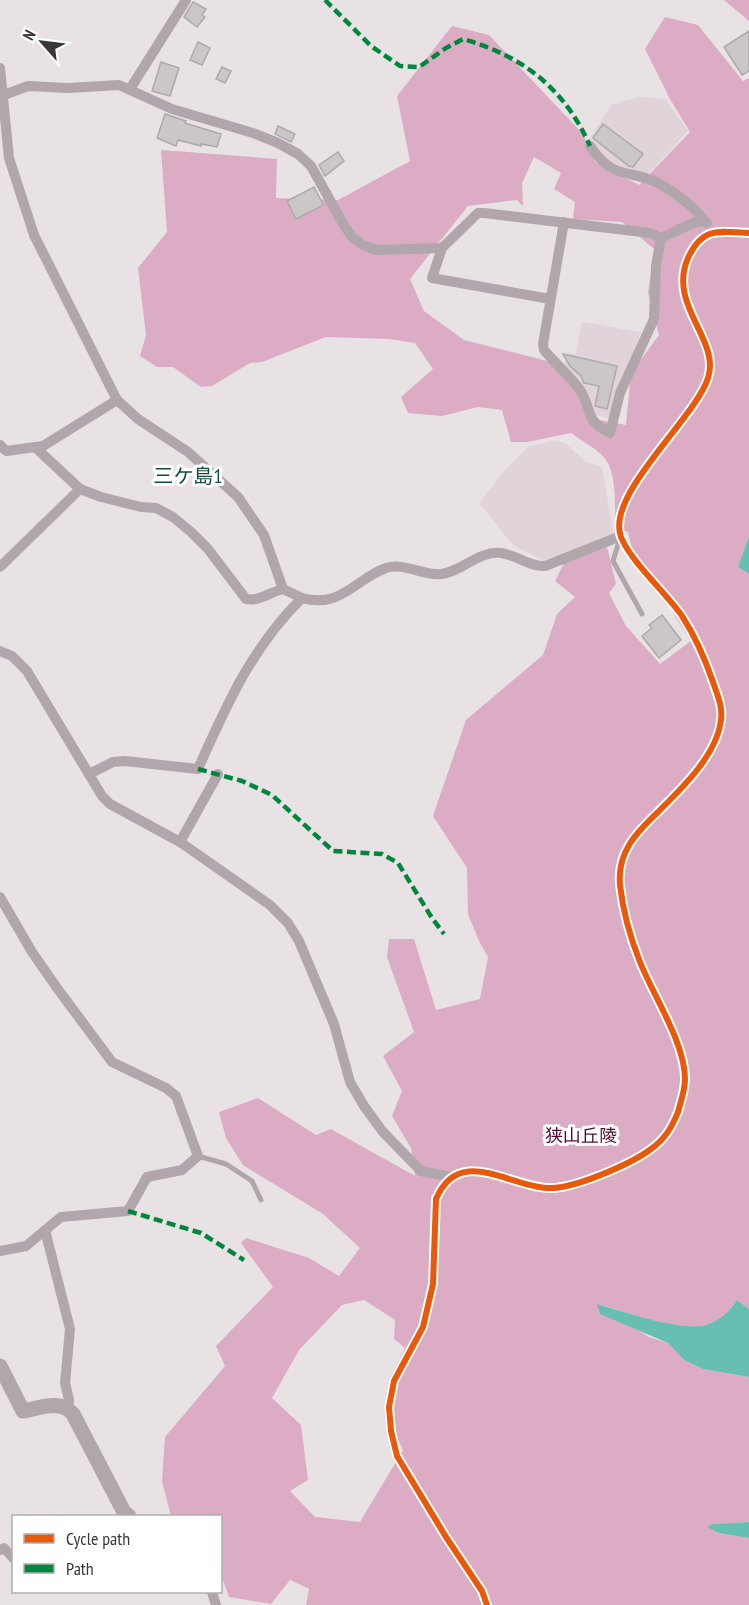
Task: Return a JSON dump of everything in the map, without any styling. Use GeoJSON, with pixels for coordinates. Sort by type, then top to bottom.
{"type":"FeatureCollection","features":[{"type":"Feature","properties":{"kind":"street"},"geometry":{"type":"LineString","coordinates":[[130,89],[186,0]]}},
{"type":"Feature","properties":{"kind":"street"},"geometry":{"type":"LineString","coordinates":[[0,68],[9,158],[34,235],[117,400],[138,419],[189,452],[238,497],[255,518],[264,535],[283,589]]}},
{"type":"Feature","properties":{"kind":"street"},"geometry":{"type":"LineString","coordinates":[[4,95],[28,86],[68,88],[119,85],[172,109],[253,133],[298,154],[311,166],[352,237],[363,245],[376,250],[442,248]]}},
{"type":"Feature","properties":{"kind":"street"},"geometry":{"type":"LineString","coordinates":[[590,146],[599,160],[606,165],[627,175],[649,177],[678,197],[698,213],[704,221],[721,230],[749,233]]}},
{"type":"Feature","properties":{"kind":"street"},"geometry":{"type":"LineString","coordinates":[[550,299],[432,278],[442,248],[478,213],[650,233],[661,238],[693,223],[704,221]]}},
{"type":"Feature","properties":{"kind":"street"},"geometry":{"type":"LineString","coordinates":[[564,222],[550,299],[544,350],[581,391],[590,416],[597,427],[610,433],[620,393],[654,319],[657,258],[661,238]]}},
{"type":"Feature","properties":{"kind":"street"},"geometry":{"type":"LineString","coordinates":[[0,651],[12,656],[27,671],[102,796],[110,804],[180,842],[261,898],[288,923],[299,941],[334,1024],[350,1082],[383,1132],[422,1171],[451,1176],[466,1171],[493,1174],[547,1188],[570,1186],[649,1150],[664,1138],[673,1124],[685,1079],[682,1059],[675,1040],[630,938],[621,891],[620,864],[627,847],[640,828],[659,811],[707,758],[717,736],[721,719],[720,701],[693,635],[633,555],[621,536],[619,522],[624,504],[665,441],[696,403],[711,371],[710,357],[686,300],[684,271],[696,244],[707,235],[721,230]]}},
{"type":"Feature","properties":{"kind":"street"},"geometry":{"type":"LineString","coordinates":[[0,445],[6,451],[43,446],[117,400]]}},
{"type":"Feature","properties":{"kind":"street"},"geometry":{"type":"LineString","coordinates":[[34,447],[80,489],[100,497],[141,507],[156,508],[172,517],[192,532],[208,549],[246,599],[256,600],[270,591],[283,589],[316,602],[338,597],[386,568],[396,567],[440,574],[451,572],[483,555],[496,553],[504,553],[537,566],[545,566],[621,536]]}},
{"type":"Feature","properties":{"kind":"street"},"geometry":{"type":"LineString","coordinates":[[0,567],[80,489]]}},
{"type":"Feature","properties":{"kind":"street"},"geometry":{"type":"LineString","coordinates":[[89,774],[113,762],[125,760],[198,769],[233,691],[251,659],[302,598]]}},
{"type":"Feature","properties":{"kind":"street"},"geometry":{"type":"LineString","coordinates":[[180,842],[218,774]]}},
{"type":"Feature","properties":{"kind":"street"},"geometry":{"type":"LineString","coordinates":[[0,897],[32,952],[112,1062],[166,1088],[176,1096],[198,1156],[182,1170],[147,1177],[128,1211],[61,1217],[26,1246],[0,1251]]}},
{"type":"Feature","properties":{"kind":"street"},"geometry":{"type":"LineString","coordinates":[[451,1176],[440,1189],[436,1199],[433,1284],[423,1327],[394,1381],[389,1407],[391,1431],[397,1456],[446,1538],[482,1591],[487,1605]]}},
{"type":"Feature","properties":{"kind":"street"},"geometry":{"type":"LineString","coordinates":[[45,1230],[70,1329],[65,1383],[69,1400],[68,1408]]}},
{"type":"Feature","properties":{"kind":"street"},"geometry":{"type":"LineString","coordinates":[[0,1366],[23,1411],[59,1405],[68,1408],[73,1414],[123,1515]]}},
{"type":"Feature","properties":{"kind":"street"},"geometry":{"type":"LineString","coordinates":[[0,1550],[4,1548],[12,1557]]}},
{"type":"Feature","properties":{"kind":"lane"},"geometry":{"type":"LineString","coordinates":[[621,536],[613,561],[642,614]]}},
{"type":"Feature","properties":{"kind":"lane"},"geometry":{"type":"LineString","coordinates":[[198,1156],[226,1164],[252,1181],[261,1200]]}},
{"type":"Feature","properties":{"kind":"shaded area"},"geometry":{"type":"Polygon","coordinates":[[[640,97],[665,99],[688,131],[649,173],[620,169],[601,156],[590,138],[612,104],[640,97]]]}},
{"type":"Feature","properties":{"kind":"shaded area"},"geometry":{"type":"Polygon","coordinates":[[[582,322],[641,332],[611,419],[590,413],[564,364],[567,352],[576,354],[582,322]]]}},
{"type":"Feature","properties":{"kind":"shaded area"},"geometry":{"type":"Polygon","coordinates":[[[556,440],[565,443],[586,462],[602,467],[614,537],[542,560],[513,545],[479,503],[505,470],[528,447],[556,440]]]}},
{"type":"Feature","properties":{"kind":"shaded area"},"geometry":{"type":"Polygon","coordinates":[[[749,536],[749,574],[738,567],[749,536]]]}},
{"type":"Feature","properties":{"kind":"shaded area"},"geometry":{"type":"Polygon","coordinates":[[[737,1300],[749,1309],[749,1377],[703,1369],[684,1360],[668,1343],[600,1314],[597,1304],[652,1320],[696,1326],[706,1325],[720,1318],[737,1300]]]}},
{"type":"Feature","properties":{"kind":"shaded area"},"geometry":{"type":"Polygon","coordinates":[[[749,1522],[749,1538],[719,1533],[707,1527],[713,1524],[749,1522]]]}},
{"type":"Feature","properties":{"kind":"green space"},"geometry":{"type":"Polygon","coordinates":[[[724,0],[749,0],[749,21],[724,0]]]}},
{"type":"Feature","properties":{"kind":"green space","name":"狭山丘陵"},"geometry":{"type":"Polygon","coordinates":[[[665,17],[698,25],[743,81],[749,78],[749,536],[738,567],[749,574],[749,1309],[737,1300],[720,1318],[696,1327],[668,1324],[598,1304],[649,1337],[668,1343],[684,1360],[703,1369],[749,1377],[749,1522],[713,1524],[719,1533],[749,1538],[749,1605],[306,1605],[309,1589],[290,1580],[271,1604],[229,1597],[222,1578],[222,1515],[171,1515],[162,1481],[165,1437],[225,1366],[216,1346],[273,1287],[241,1243],[246,1238],[309,1258],[339,1276],[360,1248],[323,1214],[243,1165],[226,1138],[219,1112],[258,1098],[316,1135],[331,1129],[415,1176],[411,1148],[392,1116],[402,1091],[383,1056],[414,1032],[387,957],[389,939],[414,939],[436,1010],[480,999],[488,957],[468,914],[467,868],[433,816],[466,720],[543,655],[557,614],[575,597],[555,581],[565,561],[607,547],[616,584],[609,593],[626,626],[660,664],[691,641],[632,549],[628,532],[615,527],[614,483],[610,467],[603,457],[571,433],[527,442],[511,442],[502,410],[478,407],[442,416],[408,413],[401,397],[433,369],[415,343],[389,339],[326,337],[262,362],[250,363],[212,386],[201,387],[173,367],[157,367],[140,356],[146,335],[138,268],[167,232],[161,150],[277,159],[276,198],[338,200],[410,161],[397,96],[452,26],[489,35],[583,134],[595,162],[639,185],[690,132],[670,99],[645,49],[665,17]],[[534,157],[522,183],[523,206],[517,200],[468,206],[410,279],[424,311],[464,340],[563,365],[589,418],[626,425],[631,373],[659,335],[648,293],[654,249],[622,222],[573,219],[575,202],[554,189],[561,173],[534,157]],[[364,1300],[342,1305],[299,1350],[272,1398],[301,1425],[308,1480],[290,1491],[315,1517],[360,1522],[403,1450],[385,1411],[393,1374],[405,1348],[394,1339],[395,1320],[364,1300]]]}},
{"type":"Feature","properties":{"kind":"building"},"geometry":{"type":"Polygon","coordinates":[[[193,2],[206,9],[202,15],[205,17],[197,27],[184,17],[193,2]]]}},
{"type":"Feature","properties":{"kind":"building"},"geometry":{"type":"Polygon","coordinates":[[[749,31],[749,71],[742,75],[724,47],[749,31]]]}},
{"type":"Feature","properties":{"kind":"building"},"geometry":{"type":"Polygon","coordinates":[[[198,42],[210,48],[202,65],[190,60],[198,42]]]}},
{"type":"Feature","properties":{"kind":"building"},"geometry":{"type":"Polygon","coordinates":[[[161,62],[179,68],[170,96],[152,91],[161,62]]]}},
{"type":"Feature","properties":{"kind":"building"},"geometry":{"type":"Polygon","coordinates":[[[222,67],[231,71],[225,83],[216,79],[222,67]]]}},
{"type":"Feature","properties":{"kind":"building"},"geometry":{"type":"Polygon","coordinates":[[[165,114],[221,134],[217,147],[201,144],[201,146],[178,140],[176,146],[157,138],[165,114]]]}},
{"type":"Feature","properties":{"kind":"building"},"geometry":{"type":"Polygon","coordinates":[[[603,124],[643,154],[633,167],[593,138],[603,124]]]}},
{"type":"Feature","properties":{"kind":"building"},"geometry":{"type":"Polygon","coordinates":[[[278,126],[295,134],[291,142],[275,134],[278,126]]]}},
{"type":"Feature","properties":{"kind":"building"},"geometry":{"type":"Polygon","coordinates":[[[338,152],[344,161],[325,176],[319,165],[338,152]]]}},
{"type":"Feature","properties":{"kind":"building"},"geometry":{"type":"Polygon","coordinates":[[[314,187],[322,206],[296,219],[287,201],[314,187]]]}},
{"type":"Feature","properties":{"kind":"building"},"geometry":{"type":"Polygon","coordinates":[[[563,354],[617,366],[607,409],[595,406],[599,386],[584,383],[563,354]]]}},
{"type":"Feature","properties":{"kind":"building"},"geometry":{"type":"Polygon","coordinates":[[[662,615],[681,640],[659,658],[642,636],[652,628],[649,625],[662,615]]]}},
{"type":"Feature","properties":{"kind":"marked path"},"geometry":{"type":"LineString","coordinates":[[325,0],[371,46],[400,66],[419,67],[463,39],[505,55],[523,65],[555,92],[580,126],[590,146]]}},
{"type":"Feature","properties":{"kind":"marked path"},"geometry":{"type":"LineString","coordinates":[[198,769],[242,781],[272,795],[333,851],[382,854],[398,863],[444,934]]}},
{"type":"Feature","properties":{"kind":"marked path"},"geometry":{"type":"LineString","coordinates":[[128,1211],[201,1233],[244,1260]]}},
{"type":"Feature","properties":{"kind":"cycle path"},"geometry":{"type":"LineString","coordinates":[[487,1605],[482,1591],[397,1456],[391,1431],[389,1407],[394,1381],[423,1327],[433,1284],[436,1199],[446,1183],[458,1174],[471,1171],[486,1172],[532,1186],[547,1188],[558,1188],[586,1180],[616,1168],[651,1149],[668,1132],[683,1096],[685,1079],[680,1050],[633,943],[623,905],[620,873],[630,844],[706,758],[718,733],[721,710],[710,673],[691,632],[675,607],[632,557],[621,537],[620,520],[626,500],[638,479],[687,414],[708,378],[710,364],[707,350],[684,291],[683,275],[688,258],[694,247],[707,235],[721,232],[749,233]]}},
{"type":"Feature","properties":{"kind":"district","name":"三ケ島1"},"geometry":{"type":"Point","coordinates":[188,476]}}]}
